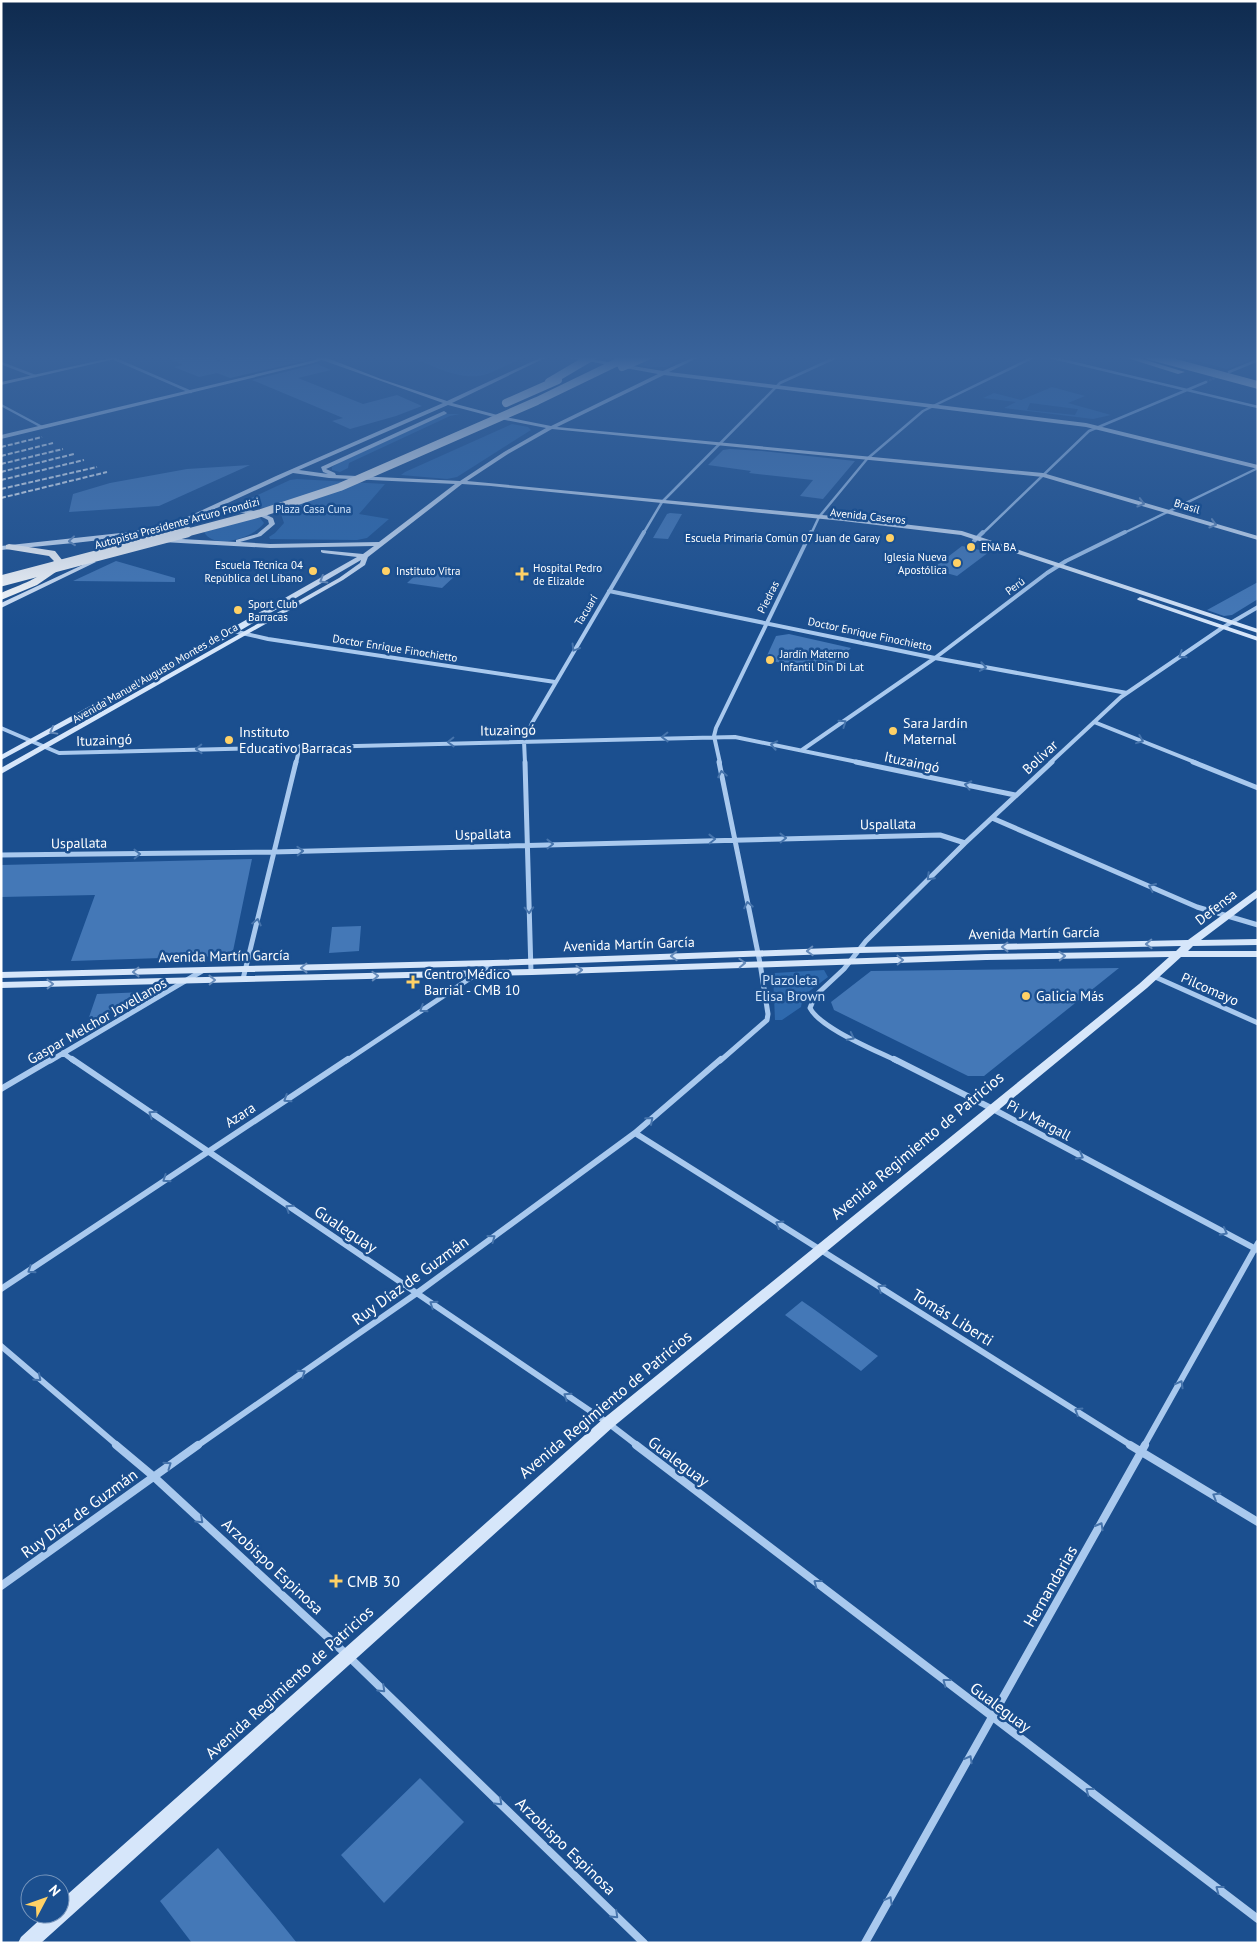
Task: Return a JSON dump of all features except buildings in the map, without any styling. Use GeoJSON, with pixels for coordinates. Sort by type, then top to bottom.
{"type":"FeatureCollection","features":[{"type":"Feature","properties":{"kind":"highway","name":"Autopista Presidente Arturo Frondizi"},"geometry":{"type":"LineString","coordinates":[[1,573],[215,517],[283,496],[366,466],[409,447]]}},
{"type":"Feature","properties":{"kind":"highway","name":"Autopista Presidente Arturo Frondizi"},"geometry":{"type":"LineString","coordinates":[[1,581],[261,513],[314,496],[369,475],[433,447]]}},
{"type":"Feature","properties":{"kind":"highway"},"geometry":{"type":"LineString","coordinates":[[1,597],[33,583],[56,566],[122,544],[163,540]]}},
{"type":"Feature","properties":{"kind":"highway"},"geometry":{"type":"LineString","coordinates":[[5,548],[52,553],[59,561],[56,566]]}},
{"type":"Feature","properties":{"kind":"main road"},"geometry":{"type":"LineString","coordinates":[[5,548],[112,536],[154,529],[185,520],[350,447]]}},
{"type":"Feature","properties":{"kind":"main road"},"geometry":{"type":"LineString","coordinates":[[341,476],[325,471],[323,468],[370,447]]}},
{"type":"Feature","properties":{"kind":"main road","name":"Avenida Manuel Augusto Montes de Oca"},"geometry":{"type":"LineString","coordinates":[[1,758],[233,631],[325,579],[349,562],[365,556],[460,484],[518,447]]}},
{"type":"Feature","properties":{"kind":"main road","name":"Brasil"},"geometry":{"type":"LineString","coordinates":[[748,447],[1044,476],[1258,538]]}},
{"type":"Feature","properties":{"kind":"main road"},"geometry":{"type":"LineString","coordinates":[[1176,447],[1258,467]]}},
{"type":"Feature","properties":{"kind":"main road","name":"Avenida Caseros"},"geometry":{"type":"LineString","coordinates":[[293,472],[460,484],[818,519],[976,539],[1222,628],[1258,639]]}},
{"type":"Feature","properties":{"kind":"main road"},"geometry":{"type":"LineString","coordinates":[[185,520],[187,528],[192,532],[219,543],[238,541],[259,535],[272,524],[271,519],[262,514],[232,512],[192,516]]}},
{"type":"Feature","properties":{"kind":"main road"},"geometry":{"type":"LineString","coordinates":[[163,540],[270,546],[365,556]]}},
{"type":"Feature","properties":{"kind":"main road"},"geometry":{"type":"LineString","coordinates":[[270,546],[380,544]]}},
{"type":"Feature","properties":{"kind":"main road","name":"Avenida Manuel Augusto Montes de Oca"},"geometry":{"type":"LineString","coordinates":[[1,772],[341,579],[363,564],[365,556]]}},
{"type":"Feature","properties":{"kind":"main road"},"geometry":{"type":"LineString","coordinates":[[1,606],[93,562]]}},
{"type":"Feature","properties":{"kind":"main road","name":"Avenida Caseros"},"geometry":{"type":"LineString","coordinates":[[1057,567],[1258,632]]}},
{"type":"Feature","properties":{"kind":"main road","name":"Defensa"},"geometry":{"type":"LineString","coordinates":[[1192,943],[1258,892]]}},
{"type":"Feature","properties":{"kind":"main road","name":"Avenida Martín García"},"geometry":{"type":"LineString","coordinates":[[1,985],[188,981],[245,974],[493,964],[531,966],[759,958],[859,950],[1258,942]]}},
{"type":"Feature","properties":{"kind":"main road","name":"Avenida Regimiento de Patricios"},"geometry":{"type":"LineString","coordinates":[[70,1905],[608,1423],[1192,943]]}},
{"type":"Feature","properties":{"kind":"main road","name":"Avenida Martín García"},"geometry":{"type":"LineString","coordinates":[[759,958],[851,961],[1258,954]]}},
{"type":"Feature","properties":{"kind":"main road","name":"Avenida Martín García"},"geometry":{"type":"LineString","coordinates":[[1,975],[202,970],[245,974],[478,973],[531,966]]}},
{"type":"Feature","properties":{"kind":"main road","name":"Avenida Regimiento de Patricios"},"geometry":{"type":"LineString","coordinates":[[27,1943],[49,1924]]}},
{"type":"Feature","properties":{"kind":"street","name":"Tacuarí"},"geometry":{"type":"LineString","coordinates":[[531,966],[524,741],[555,682],[661,504],[716,447]]}},
{"type":"Feature","properties":{"kind":"street","name":"Piedras"},"geometry":{"type":"LineString","coordinates":[[714,736],[716,728],[766,622],[818,519],[867,458],[880,447]]}},
{"type":"Feature","properties":{"kind":"street"},"geometry":{"type":"LineString","coordinates":[[976,539],[1073,447]]}},
{"type":"Feature","properties":{"kind":"street","name":"Perú"},"geometry":{"type":"LineString","coordinates":[[802,750],[935,658],[1057,567],[1258,467]]}},
{"type":"Feature","properties":{"kind":"street","name":"Doctor Enrique Finochietto"},"geometry":{"type":"LineString","coordinates":[[609,591],[935,658],[1127,693]]}},
{"type":"Feature","properties":{"kind":"street","name":"Bolívar"},"geometry":{"type":"LineString","coordinates":[[859,950],[1015,795],[1127,693],[1222,628],[1258,607]]}},
{"type":"Feature","properties":{"kind":"street","name":"Doctor Enrique Finochietto"},"geometry":{"type":"LineString","coordinates":[[233,631],[268,639],[555,682]]}},
{"type":"Feature","properties":{"kind":"street"},"geometry":{"type":"LineString","coordinates":[[1102,715],[1101,720],[1109,728]]}},
{"type":"Feature","properties":{"kind":"street"},"geometry":{"type":"LineString","coordinates":[[1094,722],[1258,788]]}},
{"type":"Feature","properties":{"kind":"street","name":"Ituzaingó"},"geometry":{"type":"LineString","coordinates":[[1,728],[59,753],[735,737],[1015,795]]}},
{"type":"Feature","properties":{"kind":"street"},"geometry":{"type":"LineString","coordinates":[[714,736],[759,958]]}},
{"type":"Feature","properties":{"kind":"street"},"geometry":{"type":"LineString","coordinates":[[245,974],[300,746]]}},
{"type":"Feature","properties":{"kind":"street"},"geometry":{"type":"LineString","coordinates":[[992,818],[1197,907],[1258,925]]}},
{"type":"Feature","properties":{"kind":"street","name":"Uspallata"},"geometry":{"type":"LineString","coordinates":[[1,855],[273,852],[527,844],[940,835],[965,843]]}},
{"type":"Feature","properties":{"kind":"street"},"geometry":{"type":"LineString","coordinates":[[851,961],[859,950]]}},
{"type":"Feature","properties":{"kind":"street","name":"Ruy Díaz de Guzmán"},"geometry":{"type":"LineString","coordinates":[[1,1586],[153,1476],[417,1293],[635,1133],[767,1020],[768,1014],[759,958]]}},
{"type":"Feature","properties":{"kind":"street","name":"Pi y Margall"},"geometry":{"type":"LineString","coordinates":[[851,961],[811,1002],[810,1011],[828,1026],[991,1108],[1257,1247]]}},
{"type":"Feature","properties":{"kind":"street","name":"Azara"},"geometry":{"type":"LineString","coordinates":[[1,1289],[493,964]]}},
{"type":"Feature","properties":{"kind":"street","name":"Gaspar Melchor Jovellanos"},"geometry":{"type":"LineString","coordinates":[[1,1089],[188,981],[202,970]]}},
{"type":"Feature","properties":{"kind":"street","name":"Pilcomayo"},"geometry":{"type":"LineString","coordinates":[[1153,976],[1258,1023]]}},
{"type":"Feature","properties":{"kind":"street","name":"Gualeguay"},"geometry":{"type":"LineString","coordinates":[[64,1053],[206,1152],[608,1423],[1258,1919]]}},
{"type":"Feature","properties":{"kind":"street","name":"Tomás Liberti"},"geometry":{"type":"LineString","coordinates":[[635,1133],[1142,1452],[1258,1522]]}},
{"type":"Feature","properties":{"kind":"street","name":"Hernandarias"},"geometry":{"type":"LineString","coordinates":[[865,1943],[1257,1247]]}},
{"type":"Feature","properties":{"kind":"street","name":"Arzobispo Espinosa"},"geometry":{"type":"LineString","coordinates":[[1,1346],[153,1476],[347,1655],[644,1943]]}},
{"type":"Feature","properties":{"kind":"green space"},"geometry":{"type":"Polygon","coordinates":[[[374,447],[384,447],[349,463],[348,468],[340,472],[332,470],[332,467],[374,447]]]}},
{"type":"Feature","properties":{"kind":"green space"},"geometry":{"type":"Polygon","coordinates":[[[461,447],[505,447],[457,477],[447,479],[401,475],[461,447]]]}},
{"type":"Feature","properties":{"kind":"green space","name":"Plaza Casa Cuna"},"geometry":{"type":"Polygon","coordinates":[[[290,480],[385,484],[359,514],[389,519],[367,538],[357,540],[270,539],[269,537],[284,523],[281,514],[267,508],[236,505],[290,480]]]}},
{"type":"Feature","properties":{"kind":"green space","name":"Plaza Casa Cuna"},"geometry":{"type":"Polygon","coordinates":[[[260,518],[264,523],[252,533],[234,540],[216,541],[209,538],[204,532],[260,518]]]}},
{"type":"Feature","properties":{"kind":"green space","name":"Plazoleta Elisa Brown"},"geometry":{"type":"Polygon","coordinates":[[[824,970],[828,977],[803,996],[801,1007],[782,1020],[775,1020],[773,975],[775,973],[824,970]]]}},
{"type":"Feature","properties":{"kind":"railway"},"geometry":{"type":"LineString","coordinates":[[1,456],[38,447]]}},
{"type":"Feature","properties":{"kind":"railway"},"geometry":{"type":"LineString","coordinates":[[1,464],[63,449]]}},
{"type":"Feature","properties":{"kind":"railway"},"geometry":{"type":"LineString","coordinates":[[1,472],[74,454]]}},
{"type":"Feature","properties":{"kind":"railway"},"geometry":{"type":"LineString","coordinates":[[1,480],[84,460]]}},
{"type":"Feature","properties":{"kind":"railway"},"geometry":{"type":"LineString","coordinates":[[1,489],[97,467]]}},
{"type":"Feature","properties":{"kind":"railway"},"geometry":{"type":"LineString","coordinates":[[1,498],[107,472]]}},
{"type":"Feature","properties":{"kind":"place","name":"Escuela Primaria Común 07 Juan de Garay"},"geometry":{"type":"Point","coordinates":[890,538]}},
{"type":"Feature","properties":{"kind":"place","name":"ENA BA"},"geometry":{"type":"Point","coordinates":[971,547]}},
{"type":"Feature","properties":{"kind":"place","name":"Iglesia Nueva Apostólica"},"geometry":{"type":"Point","coordinates":[957,563]}},
{"type":"Feature","properties":{"kind":"place","name":"Escuela Técnica 04 República del Líbano"},"geometry":{"type":"Point","coordinates":[313,571]}},
{"type":"Feature","properties":{"kind":"place","name":"Instituto Vitra"},"geometry":{"type":"Point","coordinates":[386,571]}},
{"type":"Feature","properties":{"kind":"place","name":"Hospital Pedro de Elizalde"},"geometry":{"type":"Point","coordinates":[522,574]}},
{"type":"Feature","properties":{"kind":"place","name":"Sport Club Barracas"},"geometry":{"type":"Point","coordinates":[238,610]}},
{"type":"Feature","properties":{"kind":"place","name":"Jardín Materno Infantil Din Di Lat"},"geometry":{"type":"Point","coordinates":[770,660]}},
{"type":"Feature","properties":{"kind":"place","name":"Sara Jardín Maternal"},"geometry":{"type":"Point","coordinates":[893,731]}},
{"type":"Feature","properties":{"kind":"place","name":"Instituto Educativo Barracas"},"geometry":{"type":"Point","coordinates":[229,740]}},
{"type":"Feature","properties":{"kind":"place","name":"Centro Médico Barrial - CMB 10"},"geometry":{"type":"Point","coordinates":[413,982]}},
{"type":"Feature","properties":{"kind":"place","name":"Galicia Más"},"geometry":{"type":"Point","coordinates":[1026,996]}},
{"type":"Feature","properties":{"kind":"place","name":"CMB 30"},"geometry":{"type":"Point","coordinates":[336,1581]}}]}
